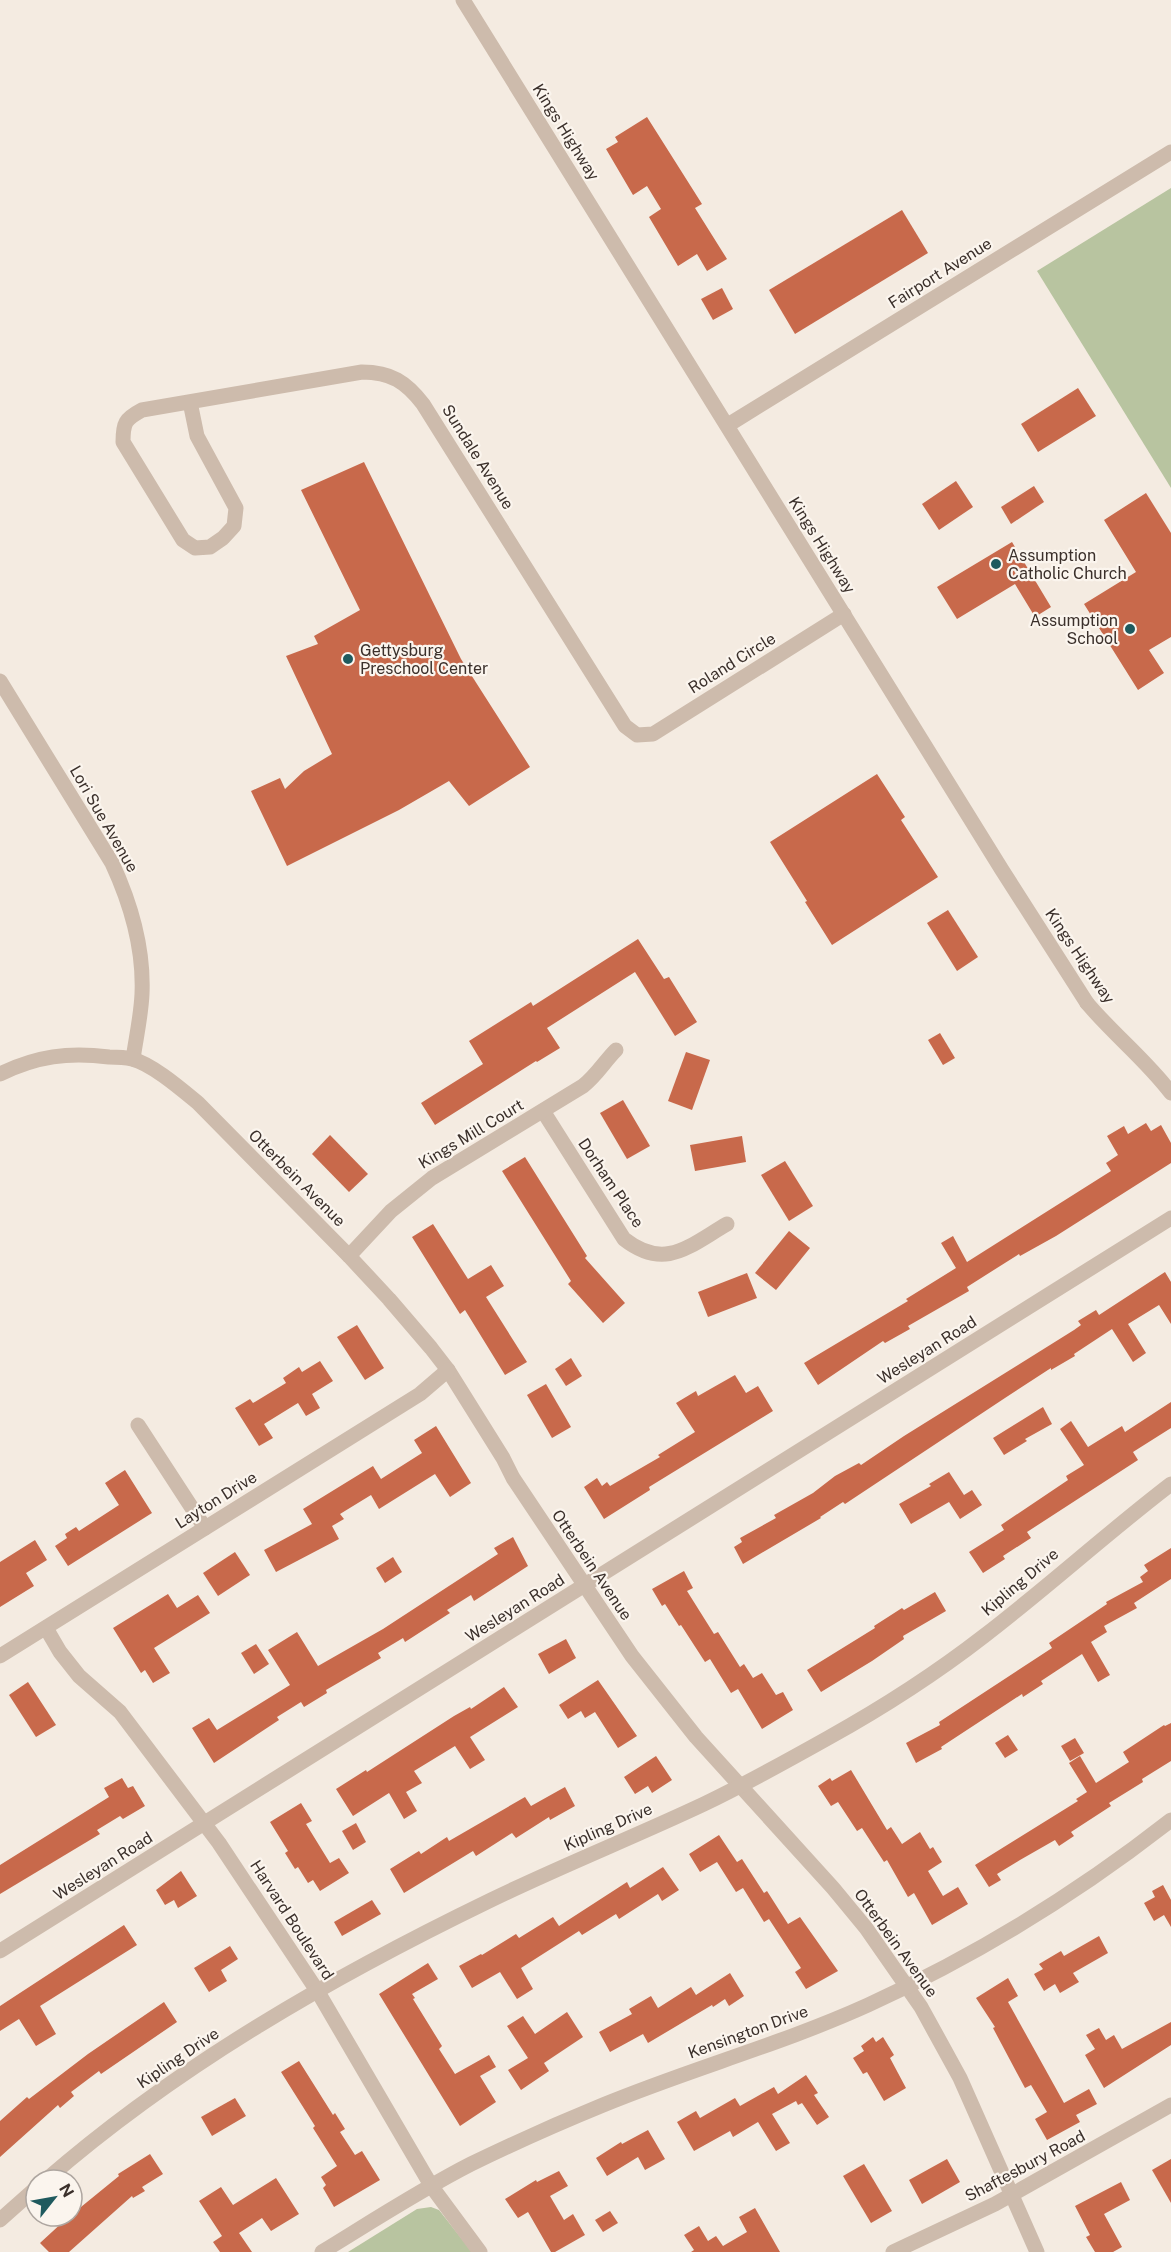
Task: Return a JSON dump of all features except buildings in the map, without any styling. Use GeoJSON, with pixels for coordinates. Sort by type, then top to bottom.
{"type":"FeatureCollection","features":[{"type":"Feature","properties":{"kind":"street","name":"Kings Highway"},"geometry":{"type":"LineString","coordinates":[[463,0],[1088,1003],[1104,1023],[1148,1065],[1171,1093]]}},
{"type":"Feature","properties":{"kind":"street","name":"Fairport Avenue"},"geometry":{"type":"LineString","coordinates":[[728,425],[1171,152]]}},
{"type":"Feature","properties":{"kind":"street","name":"Sundale Avenue"},"geometry":{"type":"LineString","coordinates":[[190,402],[197,436],[236,508],[234,526],[224,538],[210,547],[195,548],[183,540],[123,442],[123,428],[129,417],[142,410],[362,372],[381,372],[410,389],[429,412],[625,726],[638,735]]}},
{"type":"Feature","properties":{"kind":"street","name":"Roland Circle"},"geometry":{"type":"LineString","coordinates":[[638,735],[653,734],[844,614]]}},
{"type":"Feature","properties":{"kind":"street","name":"Lori Sue Avenue"},"geometry":{"type":"LineString","coordinates":[[0,681],[112,863],[123,887],[134,921],[142,976],[142,996],[133,1059]]}},
{"type":"Feature","properties":{"kind":"street","name":"Kings Mill Court"},"geometry":{"type":"LineString","coordinates":[[349,1256],[412,1193],[595,1076],[616,1050]]}},
{"type":"Feature","properties":{"kind":"street","name":"Otterbein Avenue"},"geometry":{"type":"LineString","coordinates":[[0,1074],[19,1065],[52,1056],[81,1054],[133,1059],[165,1077],[198,1102],[389,1299],[448,1370],[513,1478],[632,1656],[696,1737],[833,1887],[866,1928],[921,2007],[960,2078],[1037,2252]]}},
{"type":"Feature","properties":{"kind":"street","name":"Dorham Place"},"geometry":{"type":"LineString","coordinates":[[543,1111],[624,1239],[632,1245],[649,1254],[676,1253],[727,1224]]}},
{"type":"Feature","properties":{"kind":"street","name":"Wesleyan Road"},"geometry":{"type":"LineString","coordinates":[[0,1951],[1171,1218]]}},
{"type":"Feature","properties":{"kind":"street","name":"Layton Drive"},"geometry":{"type":"LineString","coordinates":[[0,1656],[420,1394],[448,1370]]}},
{"type":"Feature","properties":{"kind":"street"},"geometry":{"type":"LineString","coordinates":[[138,1425],[205,1528]]}},
{"type":"Feature","properties":{"kind":"street","name":"Kipling Drive"},"geometry":{"type":"LineString","coordinates":[[60,2168],[105,2131],[178,2078],[318,1992],[413,1939],[493,1899],[740,1786],[831,1737],[905,1692],[985,1635],[1101,1538],[1171,1484]]}},
{"type":"Feature","properties":{"kind":"street","name":"Harvard Boulevard"},"geometry":{"type":"LineString","coordinates":[[46,1628],[60,1652],[79,1676],[120,1712],[256,1896],[318,1992],[432,2187],[480,2252]]}},
{"type":"Feature","properties":{"kind":"street","name":"Kensington Drive"},"geometry":{"type":"LineString","coordinates":[[322,2252],[470,2165],[602,2106],[869,2005],[1033,1916],[1116,1862],[1171,1820]]}},
{"type":"Feature","properties":{"kind":"street","name":"Shaftesbury Road"},"geometry":{"type":"LineString","coordinates":[[893,2252],[1012,2194],[1171,2105]]}},
{"type":"Feature","properties":{"kind":"street"},"geometry":{"type":"LineString","coordinates":[[0,2220],[24,2199]]}},
{"type":"Feature","properties":{"kind":"green space"},"geometry":{"type":"Polygon","coordinates":[[[1171,188],[1171,488],[1037,271],[1171,188]]]}},
{"type":"Feature","properties":{"kind":"green space"},"geometry":{"type":"Polygon","coordinates":[[[431,2207],[439,2210],[472,2252],[348,2252],[417,2209],[431,2207]]]}},
{"type":"Feature","properties":{"kind":"place","name":"Assumption Catholic Church"},"geometry":{"type":"Point","coordinates":[996,564]}},
{"type":"Feature","properties":{"kind":"place","name":"Assumption School"},"geometry":{"type":"Point","coordinates":[1130,629]}},
{"type":"Feature","properties":{"kind":"place","name":"Gettysburg Preschool Center"},"geometry":{"type":"Point","coordinates":[348,659]}}]}
